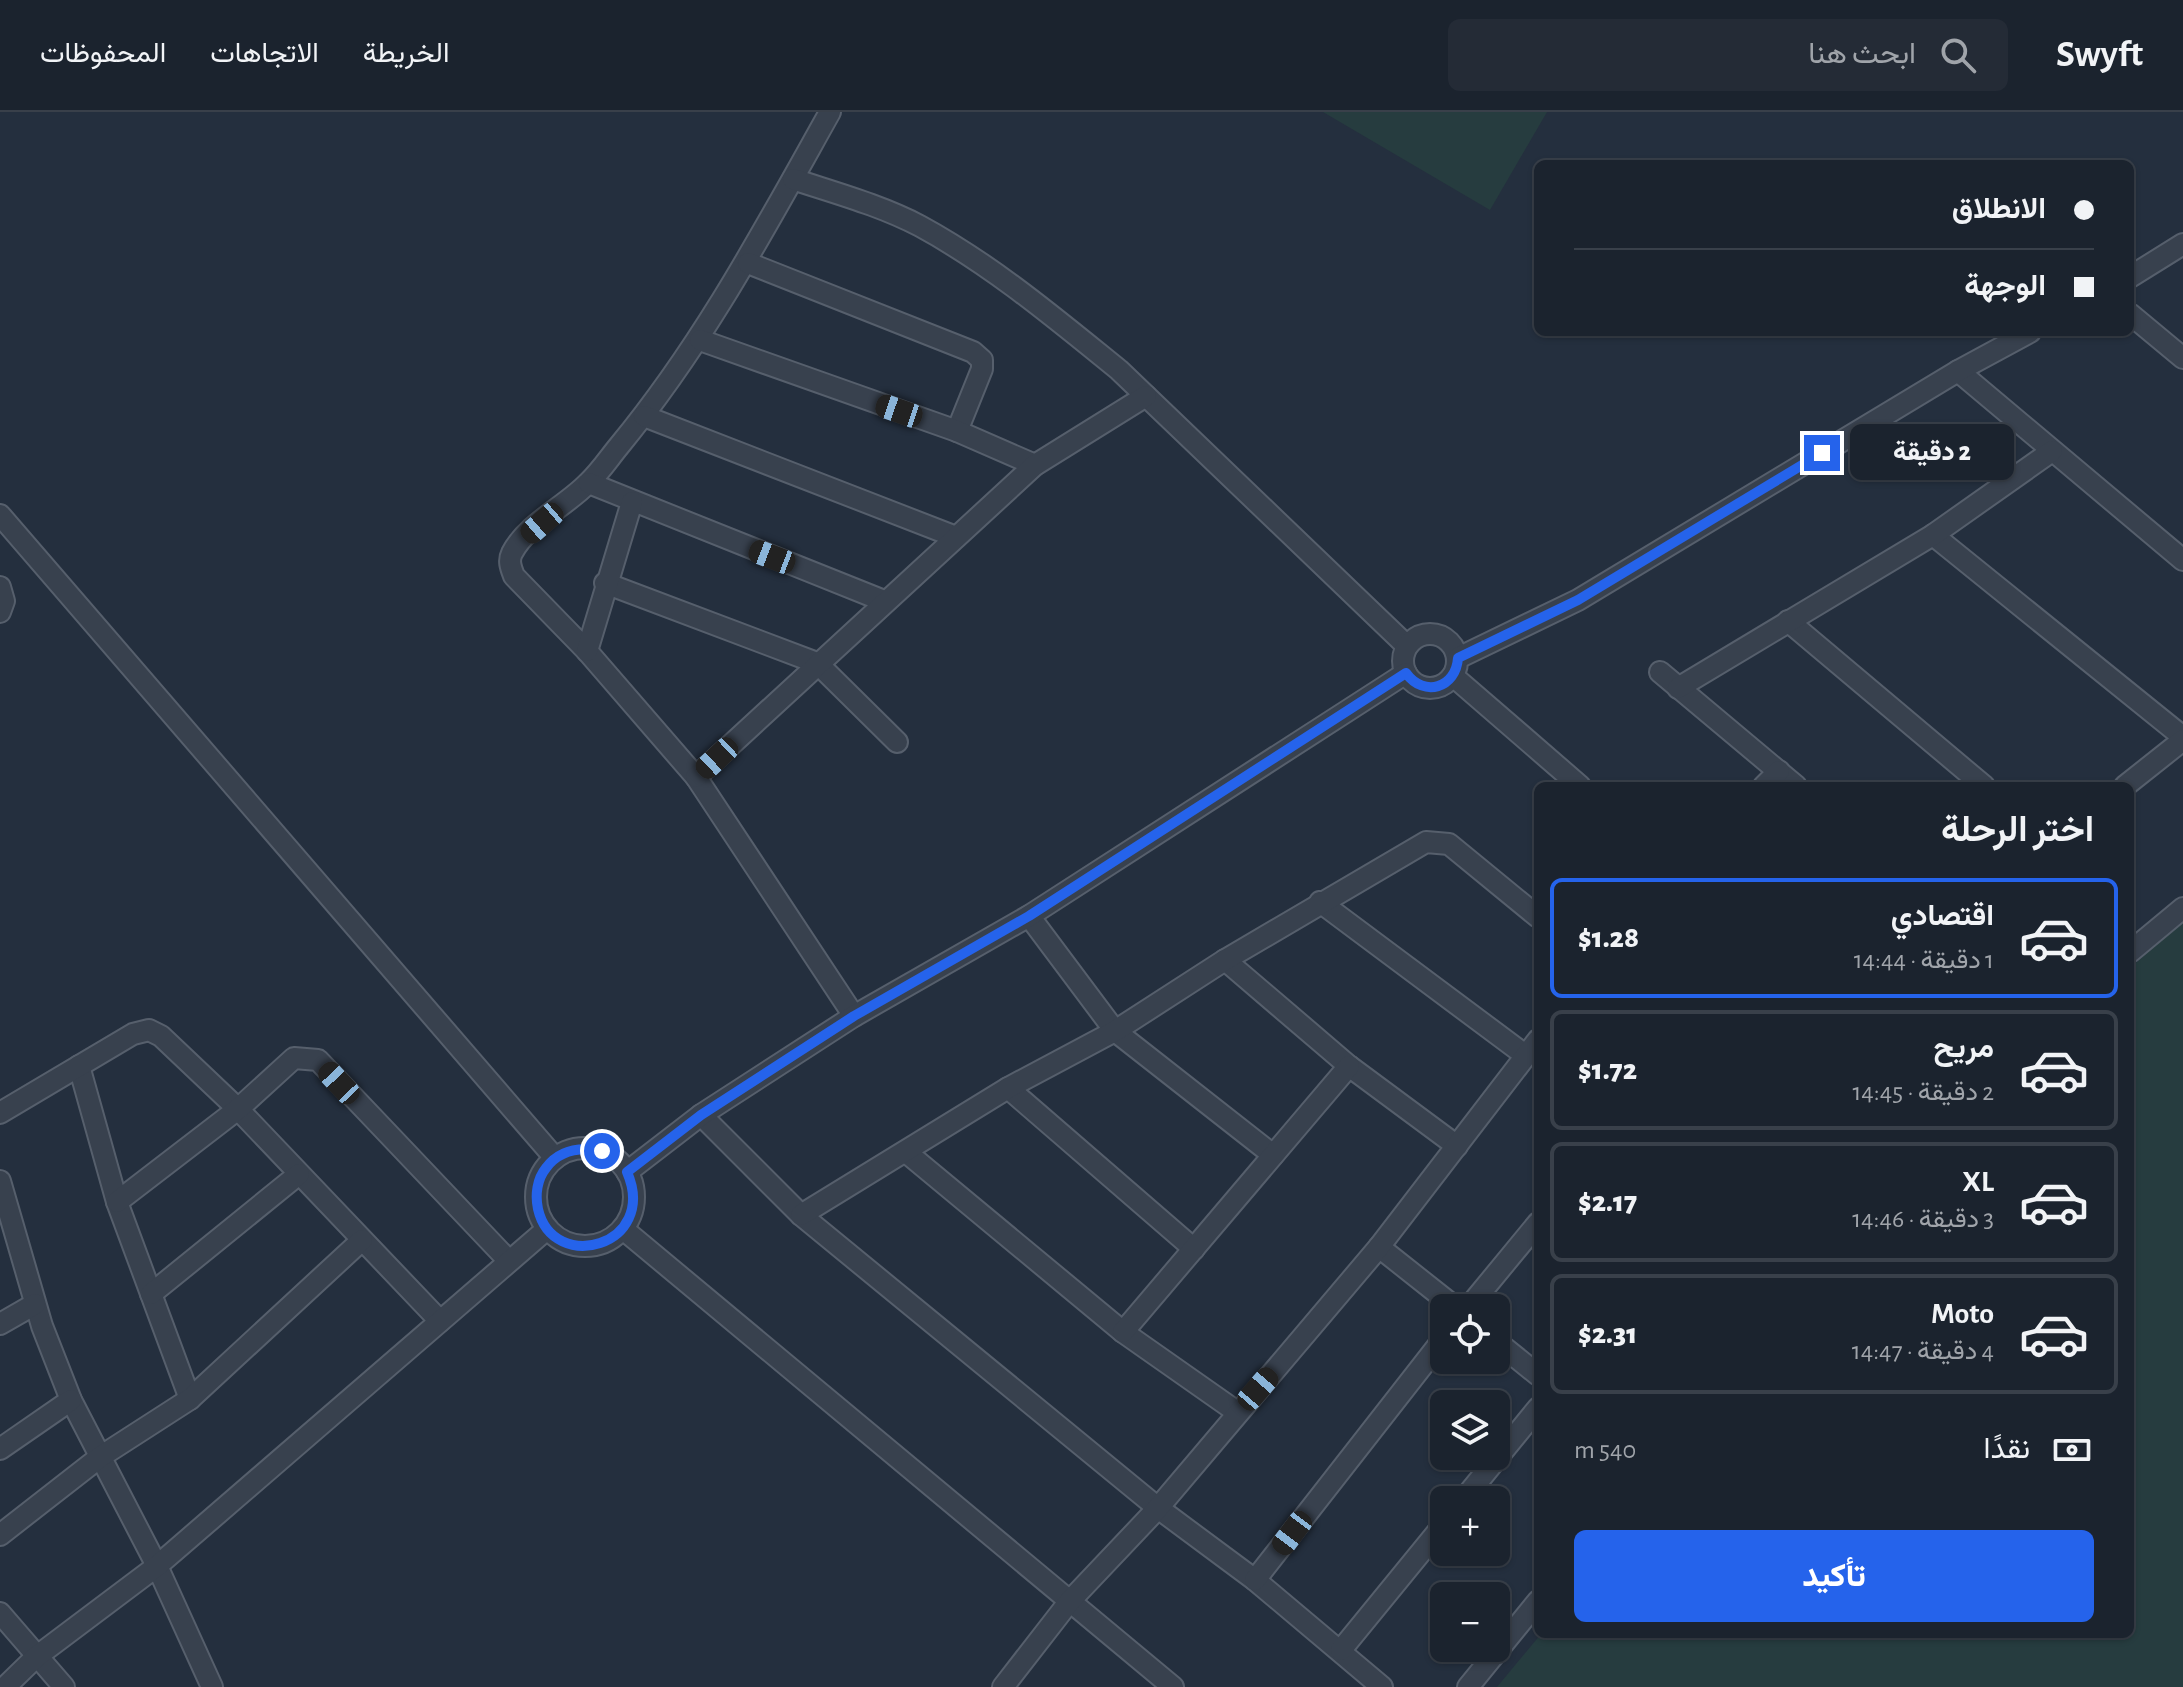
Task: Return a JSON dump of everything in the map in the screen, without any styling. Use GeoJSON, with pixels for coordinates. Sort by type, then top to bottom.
{"type":"FeatureCollection","features":[{"type":"Feature","properties":{"kind":"street"},"geometry":{"type":"LineString","coordinates":[[830,112],[748,263],[700,340],[589,483],[519,543],[510,555],[510,566],[514,576],[587,651],[696,777],[854,1016]]}},
{"type":"Feature","properties":{"kind":"street"},"geometry":{"type":"LineString","coordinates":[[793,179],[885,210],[977,261],[1095,351],[1146,396],[1407,646]]}},
{"type":"Feature","properties":{"kind":"street"},"geometry":{"type":"LineString","coordinates":[[2134,275],[2183,244]]}},
{"type":"Feature","properties":{"kind":"street"},"geometry":{"type":"LineString","coordinates":[[748,263],[973,352],[982,360],[982,369],[957,431]]}},
{"type":"Feature","properties":{"kind":"street"},"geometry":{"type":"LineString","coordinates":[[2134,317],[2183,358]]}},
{"type":"Feature","properties":{"kind":"street"},"geometry":{"type":"LineString","coordinates":[[1576,782],[1455,667],[1449,641],[1432,633],[1414,639],[1407,646],[1403,664],[1406,673],[1419,686],[1438,687],[1455,667],[1578,600],[1958,371],[2023,336]]}},
{"type":"Feature","properties":{"kind":"street"},"geometry":{"type":"LineString","coordinates":[[700,340],[957,431],[1035,465]]}},
{"type":"Feature","properties":{"kind":"street"},"geometry":{"type":"LineString","coordinates":[[1958,371],[2183,560]]}},
{"type":"Feature","properties":{"kind":"street"},"geometry":{"type":"LineString","coordinates":[[696,777],[1035,465],[1146,396]]}},
{"type":"Feature","properties":{"kind":"street"},"geometry":{"type":"LineString","coordinates":[[644,416],[956,537]]}},
{"type":"Feature","properties":{"kind":"street"},"geometry":{"type":"LineString","coordinates":[[1678,688],[1933,535],[2052,451]]}},
{"type":"Feature","properties":{"kind":"street"},"geometry":{"type":"LineString","coordinates":[[589,483],[884,601]]}},
{"type":"Feature","properties":{"kind":"street"},"geometry":{"type":"LineString","coordinates":[[587,651],[605,583],[632,502]]}},
{"type":"Feature","properties":{"kind":"street"},"geometry":{"type":"LineString","coordinates":[[0,515],[555,1158]]}},
{"type":"Feature","properties":{"kind":"street"},"geometry":{"type":"LineString","coordinates":[[1933,535],[2183,739],[2130,782]]}},
{"type":"Feature","properties":{"kind":"street"},"geometry":{"type":"LineString","coordinates":[[605,583],[817,663],[897,742]]}},
{"type":"Feature","properties":{"kind":"street"},"geometry":{"type":"LineString","coordinates":[[0,587],[4,601],[0,612]]}},
{"type":"Feature","properties":{"kind":"street"},"geometry":{"type":"LineString","coordinates":[[1788,621],[1979,782]]}},
{"type":"Feature","properties":{"kind":"street"},"geometry":{"type":"LineString","coordinates":[[1660,672],[1791,782]]}},
{"type":"Feature","properties":{"kind":"street"},"geometry":{"type":"LineString","coordinates":[[627,1172],[701,1115],[854,1016],[1029,916],[1406,673]]}},
{"type":"Feature","properties":{"kind":"street"},"geometry":{"type":"LineString","coordinates":[[1768,782],[1779,771]]}},
{"type":"Feature","properties":{"kind":"street"},"geometry":{"type":"LineString","coordinates":[[801,1215],[1008,1088],[1115,1031],[1320,902],[1426,842],[1441,840],[1534,914]]}},
{"type":"Feature","properties":{"kind":"street"},"geometry":{"type":"LineString","coordinates":[[1003,1687],[1069,1602],[1158,1508],[1379,1247],[1532,1048],[1320,902]]}},
{"type":"Feature","properties":{"kind":"street"},"geometry":{"type":"LineString","coordinates":[[2134,949],[2183,908]]}},
{"type":"Feature","properties":{"kind":"street"},"geometry":{"type":"LineString","coordinates":[[1029,916],[1115,1031],[1273,1155]]}},
{"type":"Feature","properties":{"kind":"street"},"geometry":{"type":"LineString","coordinates":[[1225,960],[1349,1066],[1457,1146]]}},
{"type":"Feature","properties":{"kind":"street"},"geometry":{"type":"LineString","coordinates":[[0,1113],[133,1034],[149,1030],[161,1036],[238,1109],[440,1321]]}},
{"type":"Feature","properties":{"kind":"street"},"geometry":{"type":"LineString","coordinates":[[117,1202],[238,1109],[294,1058],[318,1060],[509,1261]]}},
{"type":"Feature","properties":{"kind":"street"},"geometry":{"type":"LineString","coordinates":[[79,1066],[117,1202],[190,1399]]}},
{"type":"Feature","properties":{"kind":"street"},"geometry":{"type":"LineString","coordinates":[[1123,1332],[1349,1066]]}},
{"type":"Feature","properties":{"kind":"street"},"geometry":{"type":"LineString","coordinates":[[1008,1088],[1194,1249]]}},
{"type":"Feature","properties":{"kind":"street"},"geometry":{"type":"LineString","coordinates":[[701,1115],[801,1215],[1158,1508],[1255,1580],[1382,1687]]}},
{"type":"Feature","properties":{"kind":"street"},"geometry":{"type":"LineString","coordinates":[[570,1150],[602,1151],[616,1159],[627,1172],[634,1201],[623,1229],[612,1239],[585,1247],[557,1238],[547,1229],[536,1199],[538,1184],[555,1158],[570,1150]]}},
{"type":"Feature","properties":{"kind":"street"},"geometry":{"type":"LineString","coordinates":[[906,1152],[1123,1332],[1237,1412]]}},
{"type":"Feature","properties":{"kind":"street"},"geometry":{"type":"LineString","coordinates":[[151,1294],[299,1174]]}},
{"type":"Feature","properties":{"kind":"street"},"geometry":{"type":"LineString","coordinates":[[0,1181],[35,1304],[71,1400],[157,1566],[212,1687]]}},
{"type":"Feature","properties":{"kind":"street"},"geometry":{"type":"LineString","coordinates":[[1480,1294],[1534,1228]]}},
{"type":"Feature","properties":{"kind":"street"},"geometry":{"type":"LineString","coordinates":[[5,1687],[36,1657],[157,1566],[547,1229]]}},
{"type":"Feature","properties":{"kind":"street"},"geometry":{"type":"LineString","coordinates":[[623,1229],[1163,1684]]}},
{"type":"Feature","properties":{"kind":"street"},"geometry":{"type":"LineString","coordinates":[[0,1535],[100,1457],[190,1399],[362,1240]]}},
{"type":"Feature","properties":{"kind":"street"},"geometry":{"type":"LineString","coordinates":[[1379,1247],[1438,1294]]}},
{"type":"Feature","properties":{"kind":"street"},"geometry":{"type":"LineString","coordinates":[[0,1324],[35,1304]]}},
{"type":"Feature","properties":{"kind":"street"},"geometry":{"type":"LineString","coordinates":[[1510,1352],[1534,1372]]}},
{"type":"Feature","properties":{"kind":"street"},"geometry":{"type":"LineString","coordinates":[[1255,1580],[1430,1356]]}},
{"type":"Feature","properties":{"kind":"street"},"geometry":{"type":"LineString","coordinates":[[0,1449],[71,1400]]}},
{"type":"Feature","properties":{"kind":"street"},"geometry":{"type":"LineString","coordinates":[[1474,1486],[1534,1413]]}},
{"type":"Feature","properties":{"kind":"street"},"geometry":{"type":"LineString","coordinates":[[1341,1650],[1430,1541]]}},
{"type":"Feature","properties":{"kind":"street"},"geometry":{"type":"LineString","coordinates":[[1468,1687],[1534,1606]]}},
{"type":"Feature","properties":{"kind":"street"},"geometry":{"type":"LineString","coordinates":[[0,1613],[64,1687]]}},
{"type":"Feature","properties":{"kind":"green space"},"geometry":{"type":"Polygon","coordinates":[[[1323,112],[1547,112],[1490,210],[1323,112]]]}},
{"type":"Feature","properties":{"kind":"green space"},"geometry":{"type":"Polygon","coordinates":[[[2183,922],[2183,1687],[1497,1687],[1538,1638],[2134,1638],[2134,965],[2183,922]]]}},
{"type":"Feature","properties":{"kind":"route"},"geometry":{"type":"LineString","coordinates":[[602,1151],[586,1148],[570,1150],[544,1169],[538,1184],[536,1199],[539,1215],[547,1229],[570,1244],[585,1247],[612,1239],[631,1216],[633,1186],[627,1172],[701,1115],[854,1016],[1029,916],[1406,673],[1419,686],[1429,688],[1447,683],[1457,667],[1458,658],[1578,600],[1822,453]]}}]}
